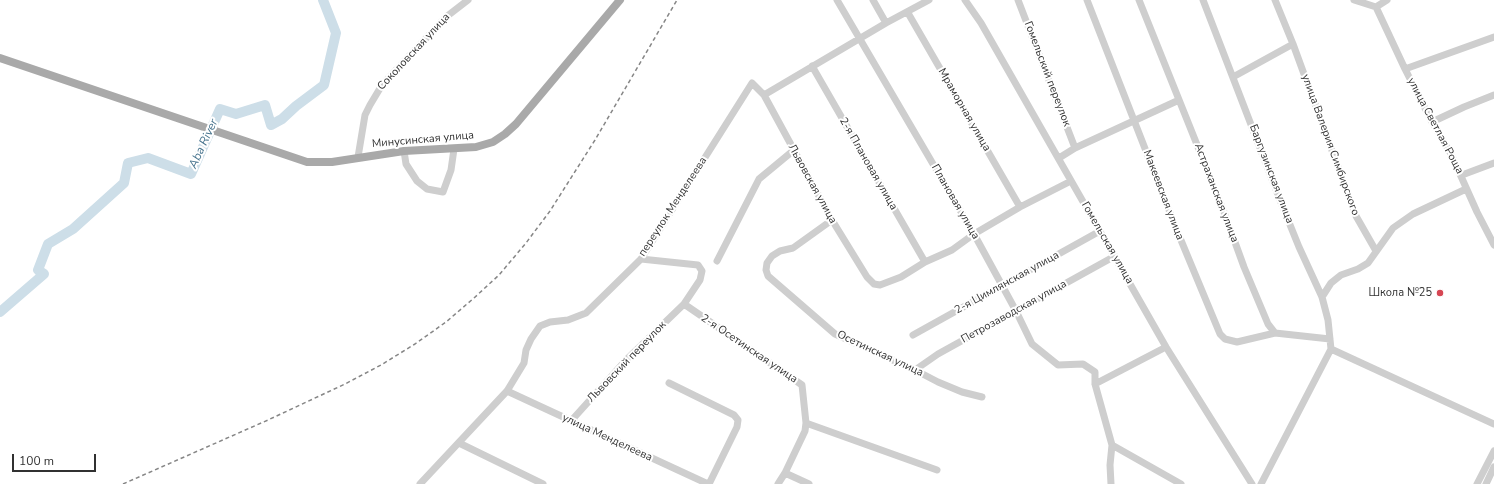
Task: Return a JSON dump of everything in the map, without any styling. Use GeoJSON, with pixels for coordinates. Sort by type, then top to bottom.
{"type":"FeatureCollection","features":[{"type":"Feature","properties":{"kind":"main road","name":"Минусинская улица"},"geometry":{"type":"LineString","coordinates":[[0,58],[307,162],[332,162],[358,157],[404,152],[476,147],[493,142],[516,124],[620,0]]}},
{"type":"Feature","properties":{"kind":"street","name":"Плановая улица"},"geometry":{"type":"LineString","coordinates":[[837,0],[974,234],[1016,311],[1032,344],[1058,365],[1083,364],[1094,372],[1095,384]]}},
{"type":"Feature","properties":{"kind":"street"},"geometry":{"type":"LineString","coordinates":[[873,0],[886,23]]}},
{"type":"Feature","properties":{"kind":"street"},"geometry":{"type":"LineString","coordinates":[[764,95],[886,23],[908,13],[929,0]]}},
{"type":"Feature","properties":{"kind":"street","name":"Гомельская улица"},"geometry":{"type":"LineString","coordinates":[[965,0],[981,23],[1166,347],[1252,484]]}},
{"type":"Feature","properties":{"kind":"street","name":"Гомельский переулок"},"geometry":{"type":"LineString","coordinates":[[1018,0],[1075,148]]}},
{"type":"Feature","properties":{"kind":"street","name":"Макеевская улица"},"geometry":{"type":"LineString","coordinates":[[1087,0],[1178,233],[1220,334],[1225,339],[1237,342],[1275,333]]}},
{"type":"Feature","properties":{"kind":"street","name":"Астраханская улица"},"geometry":{"type":"LineString","coordinates":[[1140,0],[1244,266],[1268,324],[1275,333]]}},
{"type":"Feature","properties":{"kind":"street","name":"Баргузинская улица"},"geometry":{"type":"LineString","coordinates":[[1203,0],[1282,205],[1299,247],[1322,296],[1328,320],[1331,349]]}},
{"type":"Feature","properties":{"kind":"street","name":"улица Валерия Симбирского"},"geometry":{"type":"LineString","coordinates":[[1274,0],[1293,44],[1356,216],[1376,251]]}},
{"type":"Feature","properties":{"kind":"street"},"geometry":{"type":"LineString","coordinates":[[1354,0],[1376,7],[1387,0]]}},
{"type":"Feature","properties":{"kind":"street","name":"Соколовская улица"},"geometry":{"type":"LineString","coordinates":[[358,157],[365,115],[382,85],[446,17],[466,1]]}},
{"type":"Feature","properties":{"kind":"street","name":"улица Светлая Роща"},"geometry":{"type":"LineString","coordinates":[[1376,7],[1432,122],[1452,154],[1462,175],[1466,189],[1494,245]]}},
{"type":"Feature","properties":{"kind":"street","name":"Мраморная улица"},"geometry":{"type":"LineString","coordinates":[[908,13],[1020,207]]}},
{"type":"Feature","properties":{"kind":"street"},"geometry":{"type":"LineString","coordinates":[[1405,69],[1494,37]]}},
{"type":"Feature","properties":{"kind":"street"},"geometry":{"type":"LineString","coordinates":[[1233,78],[1293,44]]}},
{"type":"Feature","properties":{"kind":"street","name":"2-я Плановая улица"},"geometry":{"type":"LineString","coordinates":[[812,66],[925,262]]}},
{"type":"Feature","properties":{"kind":"street","name":"Львовская улица"},"geometry":{"type":"LineString","coordinates":[[752,83],[764,95],[832,220],[867,277],[874,284],[880,284],[901,277],[925,262]]}},
{"type":"Feature","properties":{"kind":"street","name":"переулок Менделеева"},"geometry":{"type":"LineString","coordinates":[[420,484],[507,391],[524,363],[526,350],[531,339],[540,326],[550,322],[568,320],[586,313],[641,259],[752,83]]}},
{"type":"Feature","properties":{"kind":"street"},"geometry":{"type":"LineString","coordinates":[[1432,122],[1494,95]]}},
{"type":"Feature","properties":{"kind":"street"},"geometry":{"type":"LineString","coordinates":[[1059,158],[1075,148],[1179,100]]}},
{"type":"Feature","properties":{"kind":"street"},"geometry":{"type":"LineString","coordinates":[[404,152],[406,164],[417,180],[427,189],[443,192],[451,170],[454,149]]}},
{"type":"Feature","properties":{"kind":"street"},"geometry":{"type":"LineString","coordinates":[[717,261],[759,179],[794,150]]}},
{"type":"Feature","properties":{"kind":"street"},"geometry":{"type":"LineString","coordinates":[[1462,175],[1494,164]]}},
{"type":"Feature","properties":{"kind":"street"},"geometry":{"type":"LineString","coordinates":[[925,262],[952,250],[974,234],[1020,207],[1071,181]]}},
{"type":"Feature","properties":{"kind":"street"},"geometry":{"type":"LineString","coordinates":[[1322,296],[1331,283],[1341,275],[1358,269],[1368,262],[1393,228],[1413,214],[1466,189]]}},
{"type":"Feature","properties":{"kind":"street","name":"Осетинская улица"},"geometry":{"type":"LineString","coordinates":[[832,220],[793,248],[780,251],[772,256],[767,262],[766,270],[768,276],[836,334],[938,382],[962,392],[982,397]]}},
{"type":"Feature","properties":{"kind":"street","name":"2-я Цимлянская улица"},"geometry":{"type":"LineString","coordinates":[[914,335],[1100,231]]}},
{"type":"Feature","properties":{"kind":"street","name":"Петрозаводская улица"},"geometry":{"type":"LineString","coordinates":[[915,370],[938,354],[1115,256]]}},
{"type":"Feature","properties":{"kind":"street","name":"Львовский переулок"},"geometry":{"type":"LineString","coordinates":[[571,421],[626,360],[684,304],[700,280],[702,271],[698,265],[641,259]]}},
{"type":"Feature","properties":{"kind":"street","name":"2-я Осетинская улица"},"geometry":{"type":"LineString","coordinates":[[684,304],[802,385],[806,423]]}},
{"type":"Feature","properties":{"kind":"street"},"geometry":{"type":"LineString","coordinates":[[1275,333],[1330,339]]}},
{"type":"Feature","properties":{"kind":"street"},"geometry":{"type":"LineString","coordinates":[[1112,484],[1110,465],[1112,445],[1095,384],[1166,347]]}},
{"type":"Feature","properties":{"kind":"street"},"geometry":{"type":"LineString","coordinates":[[1261,484],[1331,349],[1494,424]]}},
{"type":"Feature","properties":{"kind":"street"},"geometry":{"type":"LineString","coordinates":[[669,383],[734,415],[738,420],[737,427],[708,484]]}},
{"type":"Feature","properties":{"kind":"street","name":"улица Менделеева"},"geometry":{"type":"LineString","coordinates":[[507,391],[708,484]]}},
{"type":"Feature","properties":{"kind":"street"},"geometry":{"type":"LineString","coordinates":[[778,484],[785,473],[805,431],[806,423],[937,470]]}},
{"type":"Feature","properties":{"kind":"street"},"geometry":{"type":"LineString","coordinates":[[459,443],[543,484]]}},
{"type":"Feature","properties":{"kind":"street"},"geometry":{"type":"LineString","coordinates":[[1112,445],[1181,484]]}},
{"type":"Feature","properties":{"kind":"street"},"geometry":{"type":"LineString","coordinates":[[1477,484],[1494,451]]}},
{"type":"Feature","properties":{"kind":"street"},"geometry":{"type":"LineString","coordinates":[[1486,484],[1494,467]]}},
{"type":"Feature","properties":{"kind":"street"},"geometry":{"type":"LineString","coordinates":[[785,473],[809,484]]}},
{"type":"Feature","properties":{"kind":"waterway","name":"Aba River"},"geometry":{"type":"LineString","coordinates":[[0,312],[44,274],[38,270],[48,244],[73,229],[124,183],[128,163],[148,158],[191,174],[220,109],[236,114],[265,105],[271,125],[282,119],[296,106],[324,85],[336,33],[323,0]]}},
{"type":"Feature","properties":{"kind":"railway"},"geometry":{"type":"LineString","coordinates":[[123,484],[268,420],[345,384],[381,365],[415,344],[446,322],[474,298],[499,275],[550,211],[595,140],[677,0]]}},
{"type":"Feature","properties":{"kind":"place","name":"Школа №25"},"geometry":{"type":"Point","coordinates":[1440,293]}}]}
